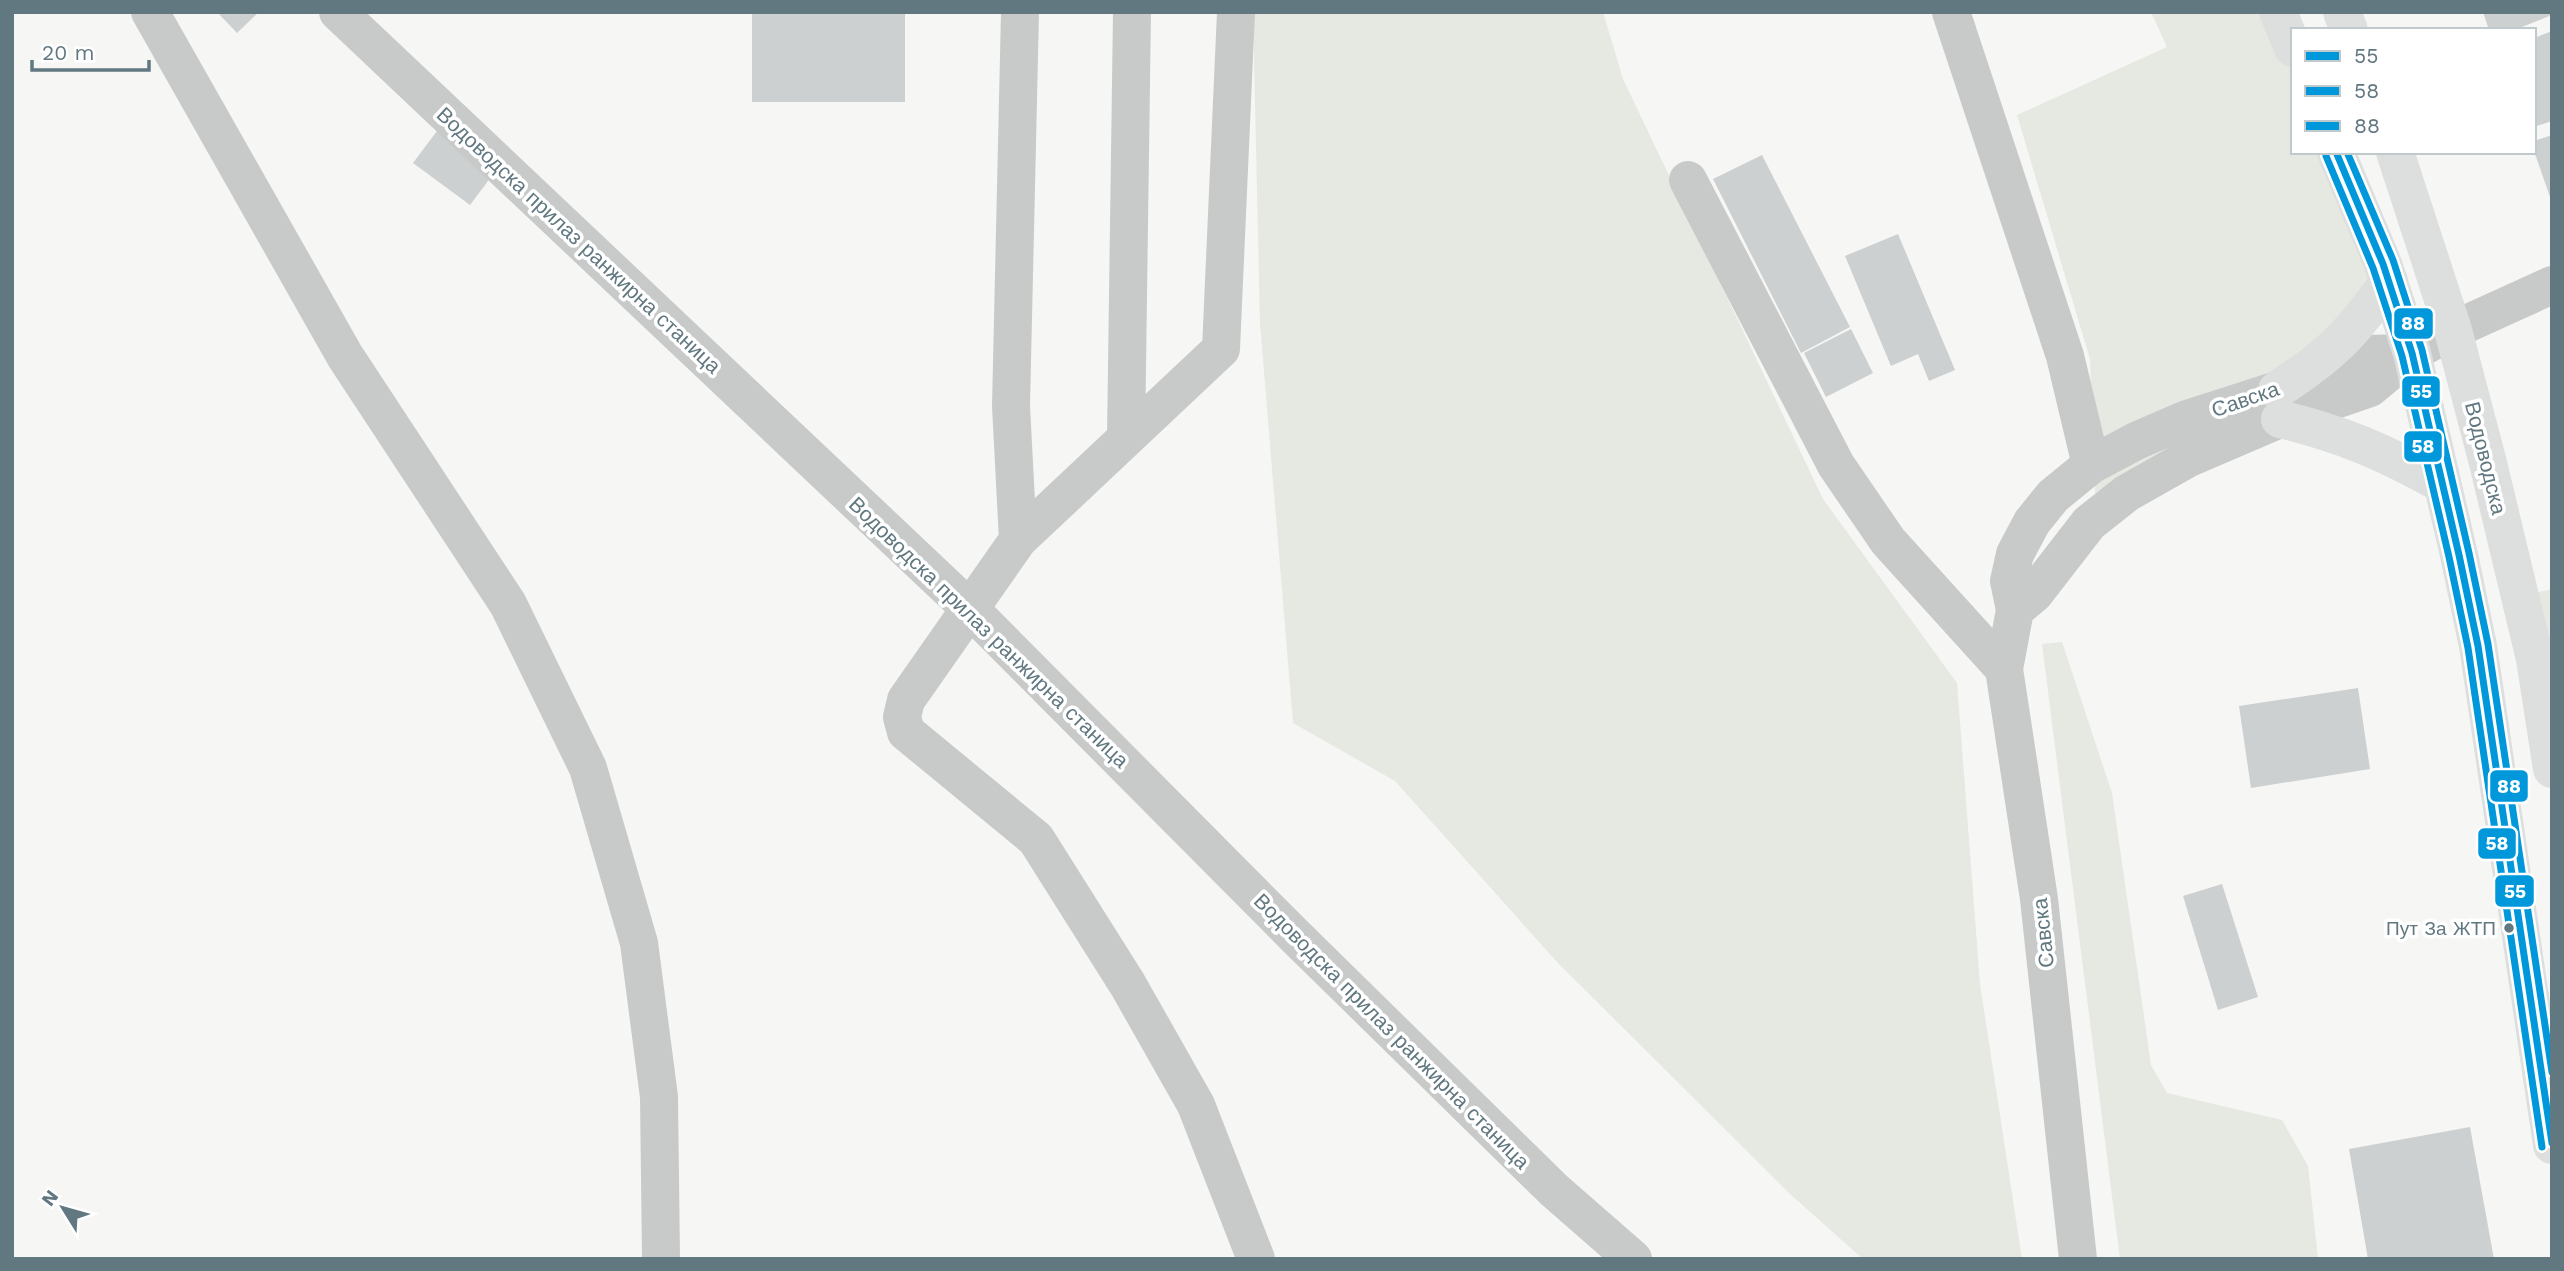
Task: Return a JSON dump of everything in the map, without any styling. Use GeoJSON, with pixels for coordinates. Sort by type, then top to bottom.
{"type":"FeatureCollection","features":[{"type":"Feature","properties":{"kind":"main road"},"geometry":{"type":"LineString","coordinates":[[2278,12],[2291,43]]}},
{"type":"Feature","properties":{"kind":"main road"},"geometry":{"type":"LineString","coordinates":[[2337,154],[2389,281],[2412,353],[2440,483],[2459,555],[2478,646],[2552,1145]]}},
{"type":"Feature","properties":{"kind":"main road","name":"Водоводска"},"geometry":{"type":"LineString","coordinates":[[2396,154],[2454,330],[2543,658],[2552,769]]}},
{"type":"Feature","properties":{"kind":"main road"},"geometry":{"type":"LineString","coordinates":[[2389,281],[2354,330],[2278,404],[2335,433],[2369,446],[2440,483]]}},
{"type":"Feature","properties":{"kind":"street"},"geometry":{"type":"LineString","coordinates":[[150,12],[345,356],[508,604],[588,768],[639,943],[659,1097],[661,1259]]}},
{"type":"Feature","properties":{"kind":"street","name":"Водоводска прилаз ранжирна станица"},"geometry":{"type":"LineString","coordinates":[[338,12],[971,610],[1296,937],[1554,1190],[1633,1259]]}},
{"type":"Feature","properties":{"kind":"street"},"geometry":{"type":"LineString","coordinates":[[1018,540],[1011,406],[1020,12]]}},
{"type":"Feature","properties":{"kind":"street"},"geometry":{"type":"LineString","coordinates":[[1126,438],[1132,12]]}},
{"type":"Feature","properties":{"kind":"street"},"geometry":{"type":"LineString","coordinates":[[1236,12],[1221,349],[1018,540],[906,700],[902,717],[906,732],[1036,839],[1128,985],[1196,1105],[1256,1259]]}},
{"type":"Feature","properties":{"kind":"street"},"geometry":{"type":"LineString","coordinates":[[1951,12],[2065,356],[2091,465]]}},
{"type":"Feature","properties":{"kind":"street"},"geometry":{"type":"LineString","coordinates":[[1688,180],[1836,465],[1888,541],[2004,669]]}},
{"type":"Feature","properties":{"kind":"street","name":"Савска"},"geometry":{"type":"LineString","coordinates":[[2015,610],[2034,594],[2089,523],[2127,493],[2360,354],[2412,353],[2454,330],[2552,285]]}},
{"type":"Feature","properties":{"kind":"street","name":"Савска"},"geometry":{"type":"LineString","coordinates":[[2078,1259],[2039,899],[2004,669],[2015,610],[2009,582],[2015,554],[2032,522],[2053,496],[2091,465],[2186,419],[2278,404]]}},
{"type":"Feature","properties":{"kind":"shaded area"},"geometry":{"type":"Polygon","coordinates":[[[1253,12],[1603,12],[1623,79],[1823,499],[1957,683],[1980,984],[2022,1259],[1863,1259],[1790,1194],[1557,962],[1395,781],[1293,723],[1260,323],[1253,12]]]}},
{"type":"Feature","properties":{"kind":"shaded area"},"geometry":{"type":"Polygon","coordinates":[[[2151,12],[2278,12],[2291,44],[2291,154],[2337,154],[2389,281],[2239,429],[2095,493],[2090,359],[2017,115],[2167,47],[2151,12]]]}},
{"type":"Feature","properties":{"kind":"shaded area"},"geometry":{"type":"Polygon","coordinates":[[[2552,589],[2552,656],[2520,596],[2552,589]]]}},
{"type":"Feature","properties":{"kind":"shaded area"},"geometry":{"type":"Polygon","coordinates":[[[2062,642],[2112,793],[2151,1065],[2167,1093],[2282,1120],[2308,1166],[2318,1259],[2120,1259],[2042,644],[2062,642]]]}},
{"type":"Feature","properties":{"kind":"building"},"geometry":{"type":"Polygon","coordinates":[[[217,12],[259,12],[237,33],[217,12]]]}},
{"type":"Feature","properties":{"kind":"building"},"geometry":{"type":"Polygon","coordinates":[[[752,12],[905,12],[905,102],[752,102],[752,12]]]}},
{"type":"Feature","properties":{"kind":"building"},"geometry":{"type":"Polygon","coordinates":[[[2483,12],[2552,12],[2552,15],[2519,28],[2488,28],[2483,12]]]}},
{"type":"Feature","properties":{"kind":"building"},"geometry":{"type":"Polygon","coordinates":[[[2552,31],[2552,121],[2536,126],[2536,37],[2552,31]]]}},
{"type":"Feature","properties":{"kind":"building"},"geometry":{"type":"Polygon","coordinates":[[[437,131],[494,173],[470,205],[413,163],[437,131]]]}},
{"type":"Feature","properties":{"kind":"building"},"geometry":{"type":"Polygon","coordinates":[[[2552,135],[2552,200],[2535,154],[2536,140],[2552,135]]]}},
{"type":"Feature","properties":{"kind":"building"},"geometry":{"type":"Polygon","coordinates":[[[1762,155],[1850,327],[1801,353],[1713,179],[1762,155]]]}},
{"type":"Feature","properties":{"kind":"building"},"geometry":{"type":"Polygon","coordinates":[[[1898,234],[1955,370],[1929,381],[1918,354],[1891,366],[1845,256],[1898,234]]]}},
{"type":"Feature","properties":{"kind":"building"},"geometry":{"type":"Polygon","coordinates":[[[1851,329],[1873,373],[1826,397],[1804,353],[1851,329]]]}},
{"type":"Feature","properties":{"kind":"building"},"geometry":{"type":"Polygon","coordinates":[[[2358,688],[2370,769],[2251,788],[2239,706],[2358,688]]]}},
{"type":"Feature","properties":{"kind":"building"},"geometry":{"type":"Polygon","coordinates":[[[2222,884],[2258,997],[2218,1010],[2183,896],[2222,884]]]}},
{"type":"Feature","properties":{"kind":"building"},"geometry":{"type":"Polygon","coordinates":[[[2470,1127],[2494,1259],[2368,1259],[2349,1149],[2470,1127]]]}},
{"type":"Feature","properties":{"kind":"transit line","name":"55"},"geometry":{"type":"LineString","coordinates":[[2337,154],[2383,264],[2412,353],[2459,555],[2478,646],[2552,1143]]}},
{"type":"Feature","properties":{"kind":"transit line","name":"88"},"geometry":{"type":"LineString","coordinates":[[2348,154],[2393,260],[2422,350],[2469,553],[2488,644],[2552,1072]]}},
{"type":"Feature","properties":{"kind":"transit line","name":"58"},"geometry":{"type":"LineString","coordinates":[[2326,156],[2373,268],[2402,356],[2449,557],[2468,648],[2542,1147]]}},
{"type":"Feature","properties":{"kind":"place","name":"Пут За ЖТП"},"geometry":{"type":"Point","coordinates":[2509,928]}}]}
